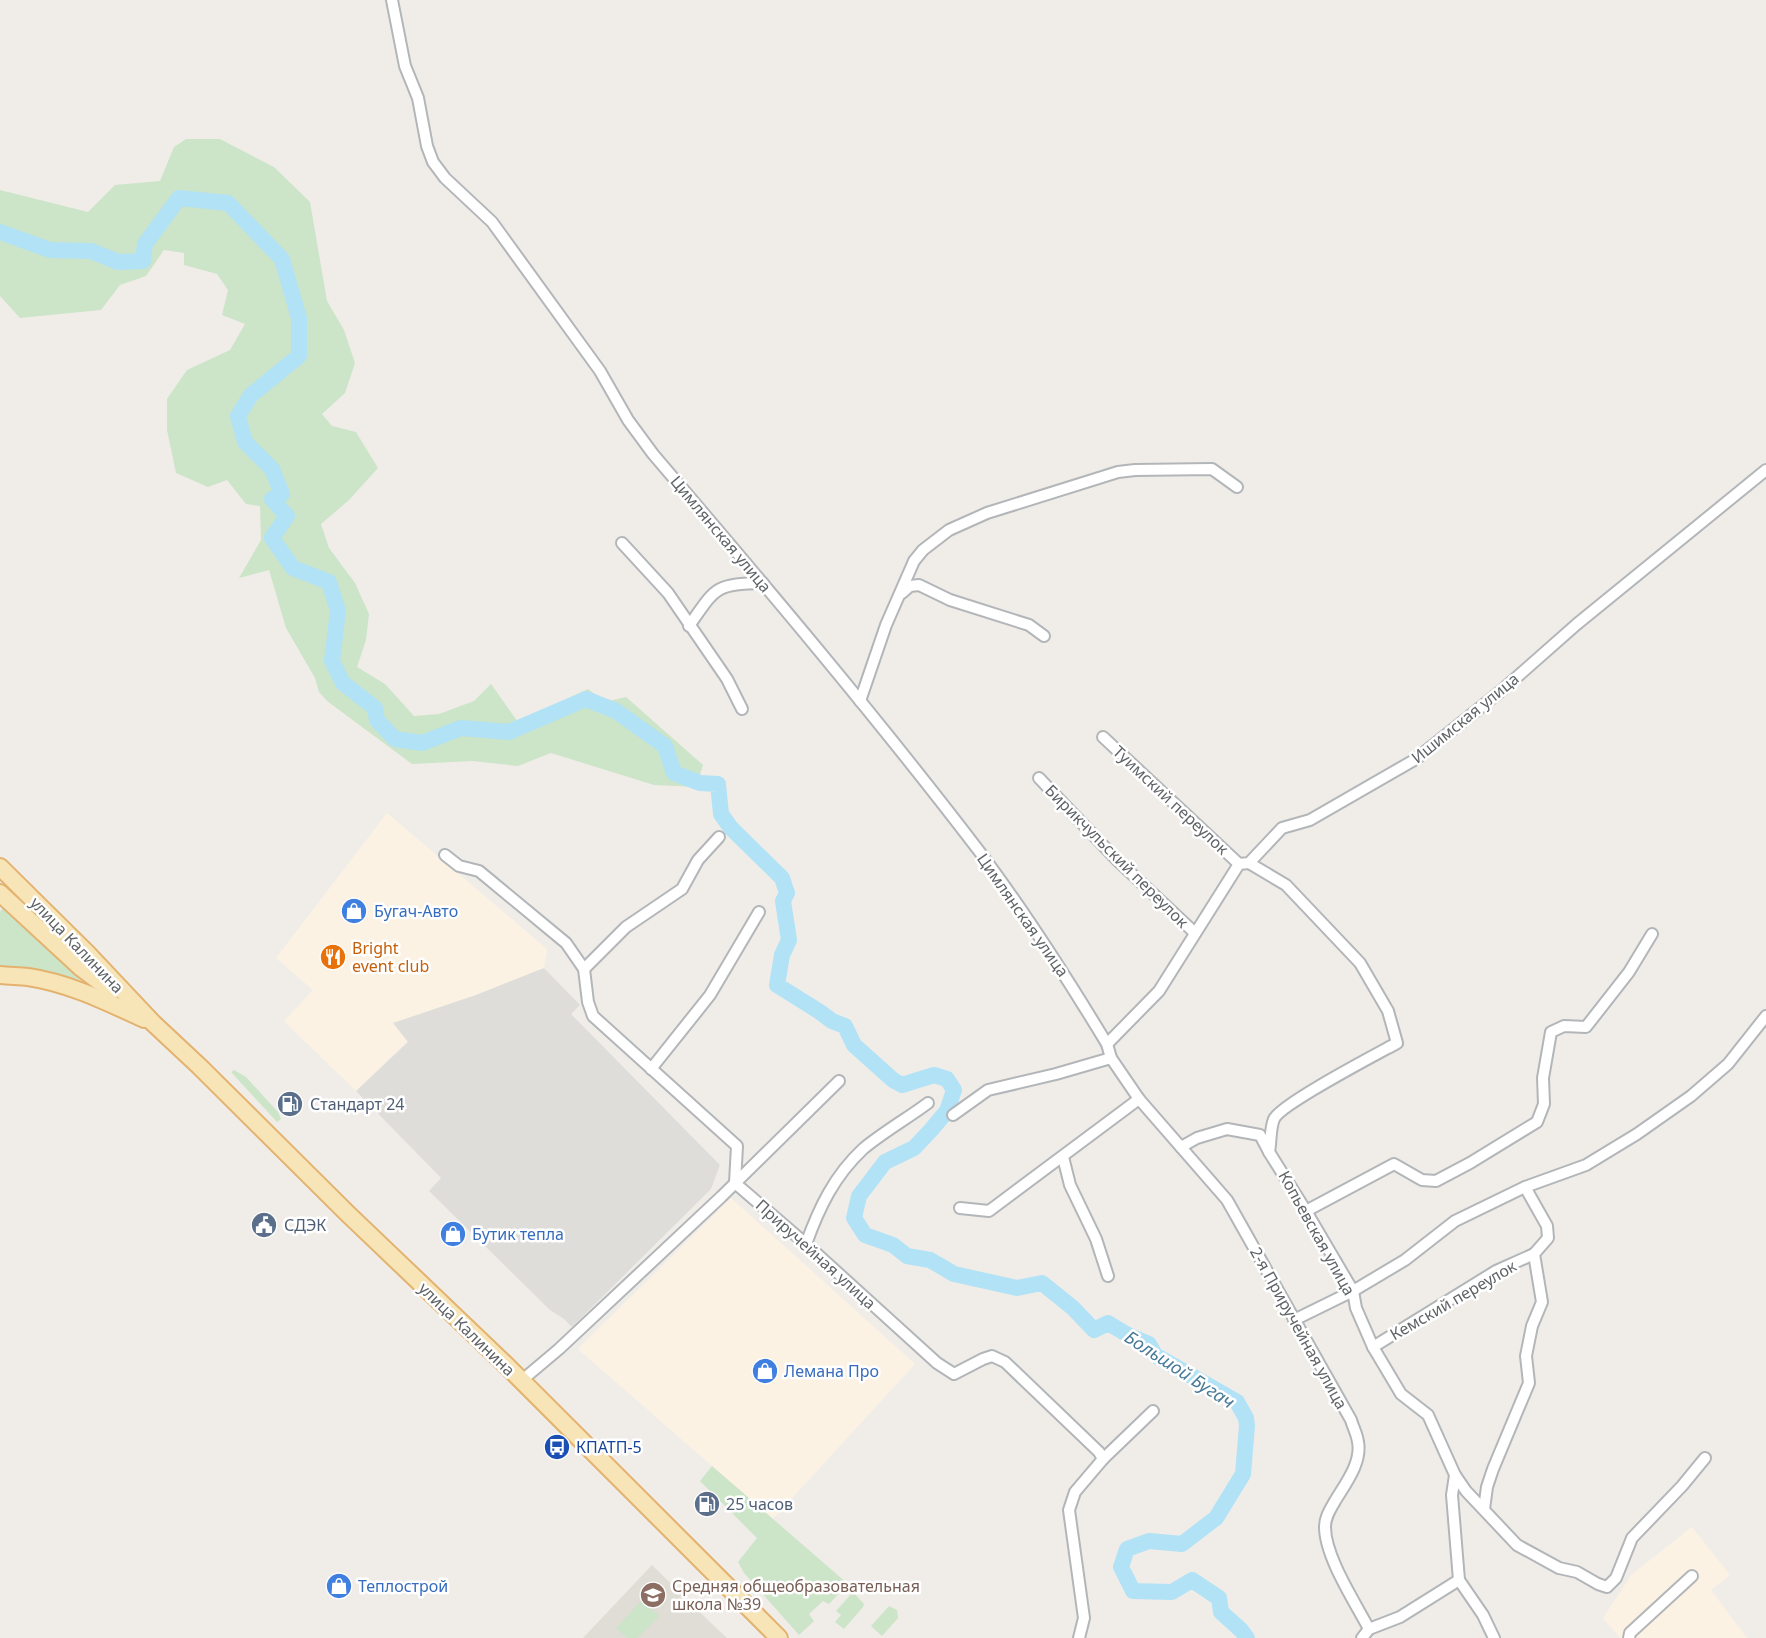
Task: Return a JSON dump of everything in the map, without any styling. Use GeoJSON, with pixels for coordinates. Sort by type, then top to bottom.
{"type":"FeatureCollection","features":[{"type":"Feature","properties":{"kind":"main road","name":"улица Калинина"},"geometry":{"type":"LineString","coordinates":[[1,871],[88,954],[153,1023],[645,1503],[778,1638]]}},
{"type":"Feature","properties":{"kind":"main road","name":"улица Калинина"},"geometry":{"type":"LineString","coordinates":[[0,893],[81,967],[153,1023]]}},
{"type":"Feature","properties":{"kind":"main road"},"geometry":{"type":"LineString","coordinates":[[0,975],[29,977],[58,984],[153,1023]]}},
{"type":"Feature","properties":{"kind":"street","name":"Цимлянская улица"},"geometry":{"type":"LineString","coordinates":[[392,0],[405,66],[418,98],[427,146],[433,162],[445,178],[492,222],[600,371],[628,420],[653,454],[860,701],[980,852],[1060,967],[1107,1044]]}},
{"type":"Feature","properties":{"kind":"street"},"geometry":{"type":"LineString","coordinates":[[860,701],[886,625],[914,561],[923,550],[949,530],[987,513],[1114,473],[1135,470],[1212,469],[1238,487]]}},
{"type":"Feature","properties":{"kind":"street","name":"Ишимская улица"},"geometry":{"type":"LineString","coordinates":[[1107,1044],[1159,991],[1195,933],[1244,863],[1282,828],[1310,820],[1416,759],[1766,470]]}},
{"type":"Feature","properties":{"kind":"street"},"geometry":{"type":"LineString","coordinates":[[622,543],[668,593],[727,679],[742,709]]}},
{"type":"Feature","properties":{"kind":"street"},"geometry":{"type":"LineString","coordinates":[[689,626],[715,591],[725,586],[763,583]]}},
{"type":"Feature","properties":{"kind":"street"},"geometry":{"type":"LineString","coordinates":[[898,597],[910,586],[919,585],[950,600],[1029,625],[1044,636]]}},
{"type":"Feature","properties":{"kind":"street","name":"Туимский переулок"},"geometry":{"type":"LineString","coordinates":[[1103,737],[1244,863],[1286,885],[1360,963],[1388,1011],[1397,1043],[1298,1099],[1281,1112],[1274,1119],[1269,1152]]}},
{"type":"Feature","properties":{"kind":"street","name":"Бирикчульский переулок"},"geometry":{"type":"LineString","coordinates":[[1039,778],[1118,861],[1195,933]]}},
{"type":"Feature","properties":{"kind":"street"},"geometry":{"type":"LineString","coordinates":[[584,969],[626,927],[682,889],[698,860],[719,837]]}},
{"type":"Feature","properties":{"kind":"street"},"geometry":{"type":"LineString","coordinates":[[446,855],[459,866],[480,871],[566,943],[584,969],[588,1002],[594,1016],[737,1146],[735,1183]]}},
{"type":"Feature","properties":{"kind":"street"},"geometry":{"type":"LineString","coordinates":[[651,1069],[710,995],[759,912]]}},
{"type":"Feature","properties":{"kind":"street"},"geometry":{"type":"LineString","coordinates":[[1306,1211],[1394,1164],[1422,1180],[1436,1181],[1537,1122],[1544,1104],[1543,1078],[1551,1032],[1564,1026],[1586,1027],[1629,972],[1652,934]]}},
{"type":"Feature","properties":{"kind":"street"},"geometry":{"type":"LineString","coordinates":[[1294,1320],[1353,1291],[1405,1260],[1455,1221],[1525,1187],[1586,1165],[1637,1134],[1691,1096],[1728,1065],[1766,1016]]}},
{"type":"Feature","properties":{"kind":"street","name":"2-я Приручейная улица"},"geometry":{"type":"LineString","coordinates":[[1107,1044],[1111,1058],[1139,1099],[1227,1200],[1351,1419],[1358,1441],[1359,1455],[1326,1516],[1325,1528],[1328,1547],[1334,1563],[1366,1634]]}},
{"type":"Feature","properties":{"kind":"street"},"geometry":{"type":"LineString","coordinates":[[953,1115],[988,1090],[1111,1058]]}},
{"type":"Feature","properties":{"kind":"street"},"geometry":{"type":"LineString","coordinates":[[521,1381],[559,1349],[735,1183],[839,1081]]}},
{"type":"Feature","properties":{"kind":"street"},"geometry":{"type":"LineString","coordinates":[[960,1208],[989,1211],[1139,1099]]}},
{"type":"Feature","properties":{"kind":"street"},"geometry":{"type":"LineString","coordinates":[[806,1244],[819,1209],[836,1180],[863,1149],[928,1103]]}},
{"type":"Feature","properties":{"kind":"street","name":"Копьевская улица"},"geometry":{"type":"LineString","coordinates":[[1181,1147],[1197,1138],[1227,1129],[1260,1136],[1353,1291],[1356,1308],[1373,1347],[1401,1395],[1428,1415],[1455,1474],[1452,1495],[1459,1580]]}},
{"type":"Feature","properties":{"kind":"street"},"geometry":{"type":"LineString","coordinates":[[1063,1157],[1070,1185],[1096,1239],[1108,1276]]}},
{"type":"Feature","properties":{"kind":"street","name":"Приручейная улица"},"geometry":{"type":"LineString","coordinates":[[735,1183],[937,1363],[954,1374],[992,1356],[1005,1362],[1099,1452],[1103,1459]]}},
{"type":"Feature","properties":{"kind":"street"},"geometry":{"type":"LineString","coordinates":[[1484,1509],[1487,1487],[1493,1469],[1529,1383],[1526,1356],[1532,1326],[1542,1302],[1534,1254],[1548,1238],[1546,1226],[1525,1187]]}},
{"type":"Feature","properties":{"kind":"street","name":"Кемский переулок"},"geometry":{"type":"LineString","coordinates":[[1373,1347],[1496,1271],[1534,1254]]}},
{"type":"Feature","properties":{"kind":"street"},"geometry":{"type":"LineString","coordinates":[[1079,1638],[1084,1618],[1069,1510],[1075,1492],[1103,1459],[1153,1411]]}},
{"type":"Feature","properties":{"kind":"street"},"geometry":{"type":"LineString","coordinates":[[1455,1474],[1466,1491],[1517,1545],[1559,1568],[1577,1572],[1607,1587],[1616,1578],[1632,1538],[1682,1486],[1705,1458]]}},
{"type":"Feature","properties":{"kind":"street"},"geometry":{"type":"LineString","coordinates":[[1629,1638],[1630,1633],[1692,1576]]}},
{"type":"Feature","properties":{"kind":"street"},"geometry":{"type":"LineString","coordinates":[[1366,1634],[1400,1617],[1459,1580],[1483,1616],[1494,1638]]}},
{"type":"Feature","properties":{"kind":"shaded area"},"geometry":{"type":"Polygon","coordinates":[[[387,813],[547,949],[544,968],[476,995],[394,1023],[408,1041],[356,1091],[284,1021],[313,990],[276,958],[387,813]]]}},
{"type":"Feature","properties":{"kind":"shaded area"},"geometry":{"type":"Polygon","coordinates":[[[544,968],[580,1005],[571,1014],[720,1165],[711,1189],[572,1327],[550,1310],[429,1191],[441,1178],[356,1091],[408,1042],[393,1023],[476,995],[544,968]]]}},
{"type":"Feature","properties":{"kind":"shaded area","name":"Лемана Про"},"geometry":{"type":"Polygon","coordinates":[[[731,1198],[915,1364],[773,1519],[578,1349],[731,1198]]]}},
{"type":"Feature","properties":{"kind":"shaded area"},"geometry":{"type":"Polygon","coordinates":[[[1692,1527],[1730,1575],[1711,1590],[1747,1638],[1620,1638],[1603,1618],[1632,1574],[1692,1527]]]}},
{"type":"Feature","properties":{"kind":"shaded area","name":"Средняя общеобразовательная школа №39"},"geometry":{"type":"Polygon","coordinates":[[[652,1565],[712,1624],[727,1638],[583,1638],[652,1565]]]}},
{"type":"Feature","properties":{"kind":"green space"},"geometry":{"type":"Polygon","coordinates":[[[186,139],[220,139],[274,167],[310,202],[327,301],[344,330],[355,363],[345,393],[322,414],[332,426],[356,432],[378,468],[349,500],[321,524],[329,548],[355,583],[369,614],[366,640],[357,667],[385,684],[414,716],[439,714],[474,701],[491,684],[518,722],[588,689],[604,702],[626,697],[703,765],[696,787],[654,785],[551,753],[518,766],[473,761],[412,764],[327,701],[319,692],[315,678],[286,628],[269,570],[239,578],[261,540],[260,506],[246,504],[227,480],[208,487],[176,473],[167,430],[167,399],[187,370],[230,350],[245,324],[222,315],[228,290],[217,274],[184,265],[184,253],[164,250],[146,276],[120,285],[101,310],[20,318],[0,296],[0,190],[88,212],[115,185],[160,181],[174,147],[186,139]]]}},
{"type":"Feature","properties":{"kind":"green space"},"geometry":{"type":"Polygon","coordinates":[[[3,907],[85,981],[53,973],[0,967],[0,912],[3,907]]]}},
{"type":"Feature","properties":{"kind":"green space"},"geometry":{"type":"Polygon","coordinates":[[[234,1070],[246,1077],[278,1112],[281,1119],[277,1122],[231,1072],[234,1070]]]}},
{"type":"Feature","properties":{"kind":"green space"},"geometry":{"type":"Polygon","coordinates":[[[712,1466],[848,1584],[829,1604],[823,1601],[809,1614],[814,1621],[799,1635],[744,1573],[738,1562],[757,1538],[700,1481],[712,1466]]]}},
{"type":"Feature","properties":{"kind":"green space"},"geometry":{"type":"Polygon","coordinates":[[[853,1592],[864,1604],[844,1629],[835,1622],[841,1615],[836,1611],[853,1592]]]}},
{"type":"Feature","properties":{"kind":"green space"},"geometry":{"type":"Polygon","coordinates":[[[642,1600],[659,1616],[638,1638],[627,1638],[616,1628],[642,1600]]]}},
{"type":"Feature","properties":{"kind":"green space"},"geometry":{"type":"Polygon","coordinates":[[[889,1606],[897,1610],[898,1618],[882,1636],[871,1626],[889,1606]]]}},
{"type":"Feature","properties":{"kind":"waterway","name":"Большой Бугач"},"geometry":{"type":"LineString","coordinates":[[0,232],[50,250],[91,251],[118,262],[143,261],[145,244],[179,198],[228,203],[282,259],[299,318],[299,356],[251,395],[238,416],[245,442],[272,469],[282,494],[272,499],[287,516],[272,538],[293,568],[329,582],[338,611],[332,661],[343,683],[375,708],[377,720],[395,739],[422,743],[461,728],[509,732],[586,699],[616,711],[665,746],[674,773],[700,783],[718,784],[721,814],[731,828],[782,878],[787,893],[783,901],[789,940],[782,955],[777,985],[832,1021],[845,1026],[854,1045],[893,1080],[902,1085],[934,1075],[947,1079],[954,1090],[947,1111],[931,1130],[914,1148],[885,1162],[859,1196],[854,1218],[865,1235],[893,1245],[907,1256],[930,1260],[954,1274],[1017,1288],[1042,1283],[1073,1308],[1094,1330],[1108,1323],[1149,1344],[1155,1355],[1237,1402],[1246,1418],[1247,1426],[1243,1474],[1216,1518],[1182,1544],[1149,1541],[1127,1549],[1121,1567],[1133,1591],[1172,1592],[1192,1580],[1219,1598],[1221,1612],[1247,1638]]}},
{"type":"Feature","properties":{"kind":"place","name":"Бугач-Авто"},"geometry":{"type":"Point","coordinates":[354,911]}},
{"type":"Feature","properties":{"kind":"place","name":"Bright event club"},"geometry":{"type":"Point","coordinates":[333,957]}},
{"type":"Feature","properties":{"kind":"place","name":"Стандарт 24"},"geometry":{"type":"Point","coordinates":[290,1104]}},
{"type":"Feature","properties":{"kind":"place","name":"СДЭК"},"geometry":{"type":"Point","coordinates":[264,1225]}},
{"type":"Feature","properties":{"kind":"place","name":"Бутик тепла"},"geometry":{"type":"Point","coordinates":[453,1234]}},
{"type":"Feature","properties":{"kind":"place","name":"Лемана Про"},"geometry":{"type":"Point","coordinates":[765,1371]}},
{"type":"Feature","properties":{"kind":"place","name":"КПАТП-5"},"geometry":{"type":"Point","coordinates":[557,1447]}},
{"type":"Feature","properties":{"kind":"place","name":"25 часов"},"geometry":{"type":"Point","coordinates":[707,1504]}},
{"type":"Feature","properties":{"kind":"place","name":"Теплострой"},"geometry":{"type":"Point","coordinates":[339,1586]}},
{"type":"Feature","properties":{"kind":"place","name":"Средняя общеобразовательная школа №39"},"geometry":{"type":"Point","coordinates":[653,1595]}}]}
